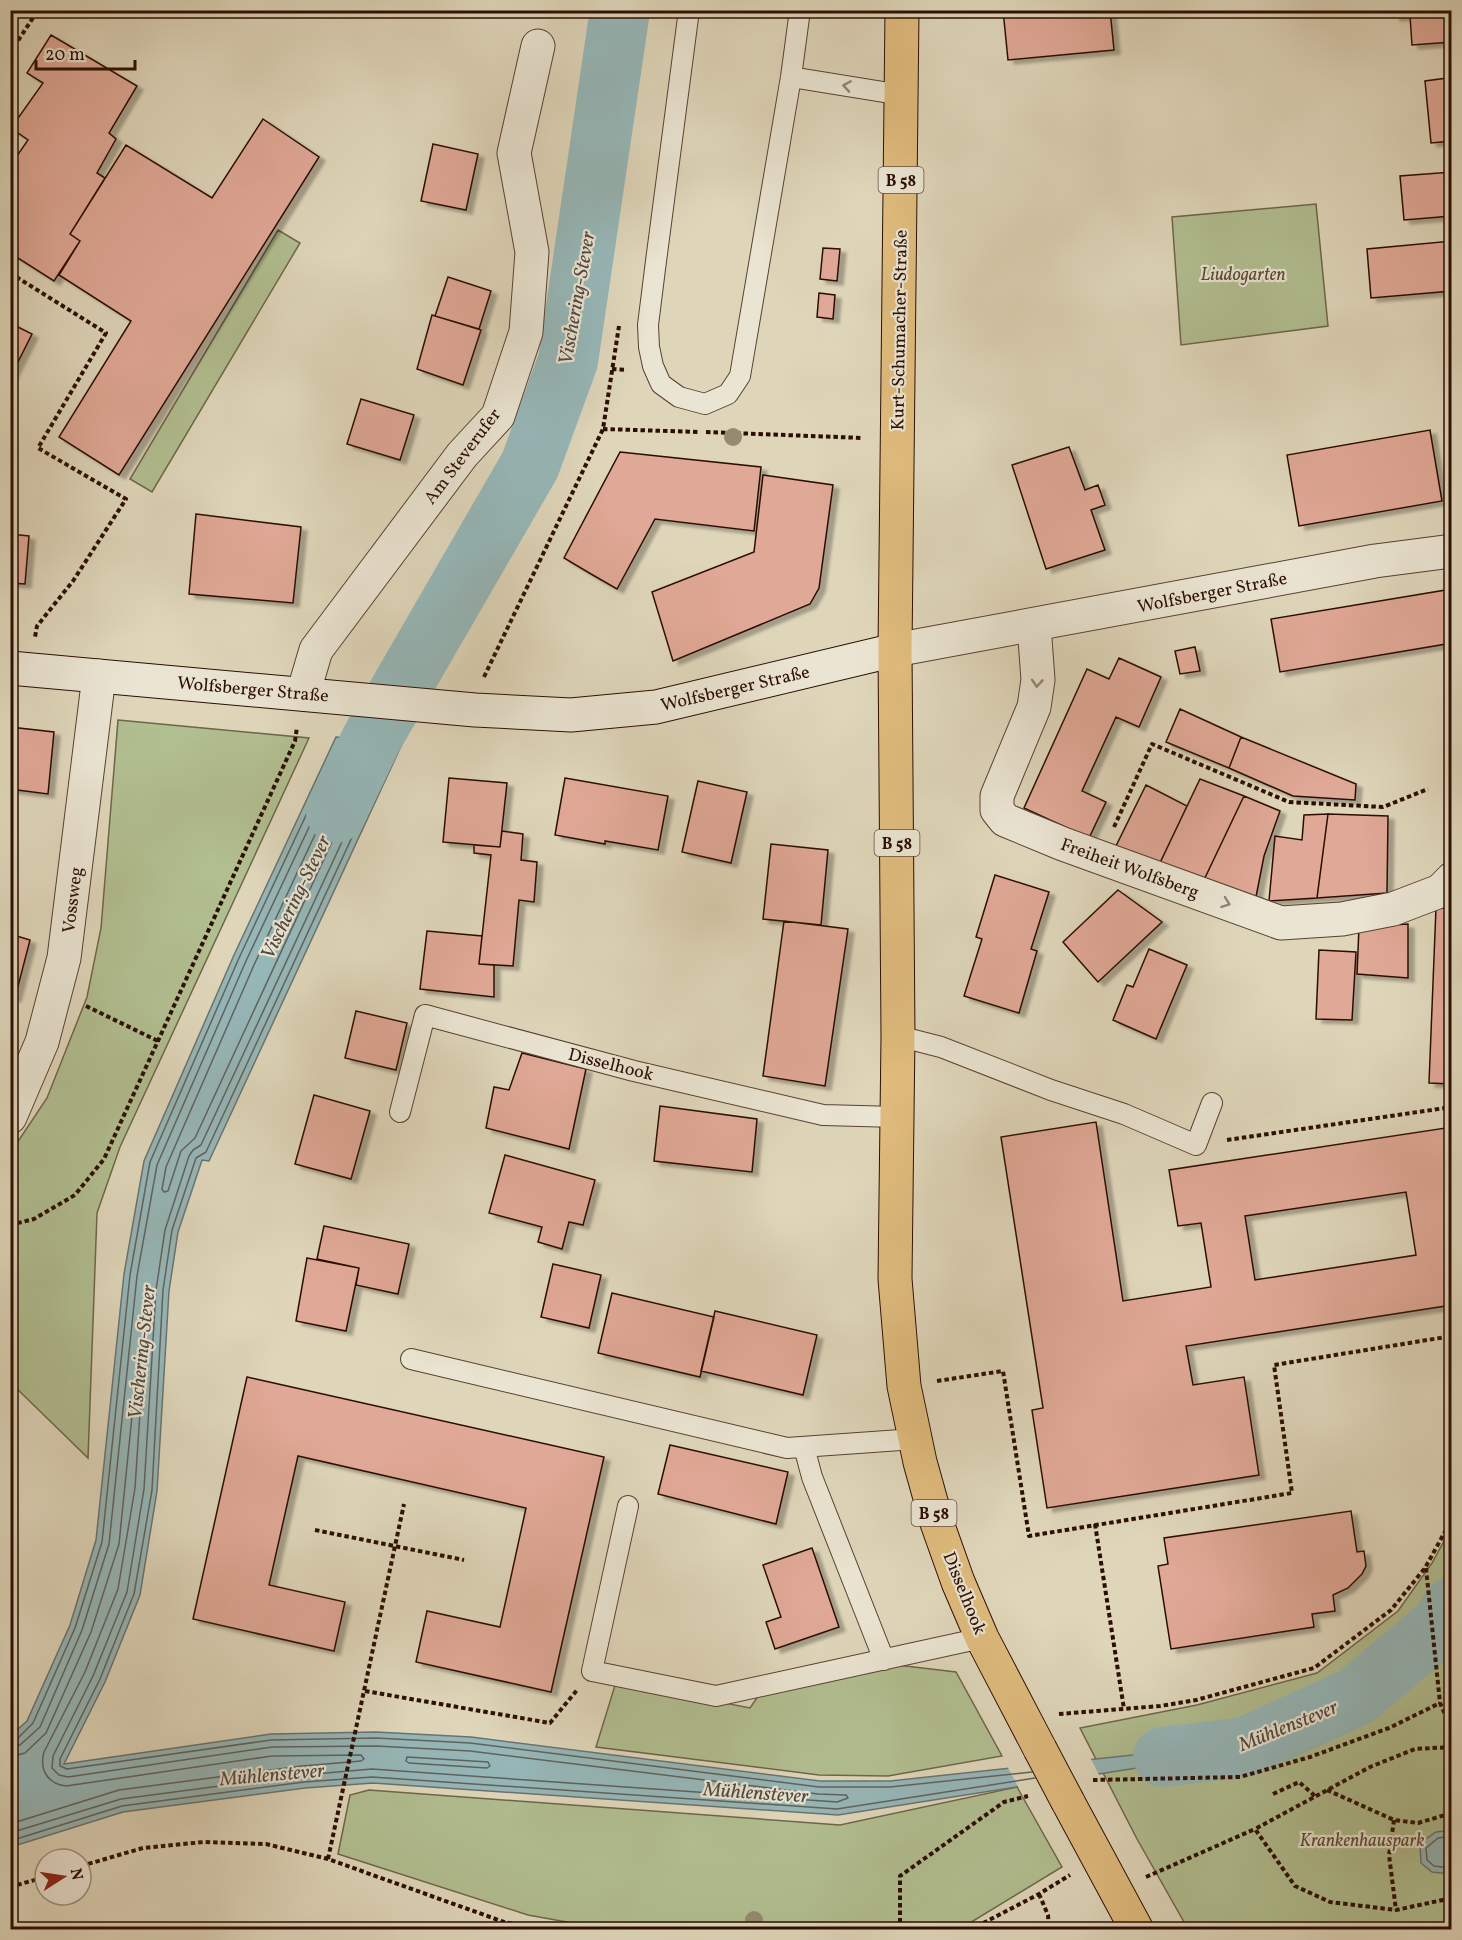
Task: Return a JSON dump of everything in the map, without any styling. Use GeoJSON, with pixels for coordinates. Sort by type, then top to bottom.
{"type":"FeatureCollection","features":[{"type":"Feature","properties":{"kind":"main road","name":"Kurt-Schumacher-Straße"},"geometry":{"type":"LineString","coordinates":[[895,650],[903,95],[902,10]]}},
{"type":"Feature","properties":{"kind":"main road","name":"Disselhook"},"geometry":{"type":"LineString","coordinates":[[895,650],[898,1036],[895,1279],[904,1386],[937,1523],[958,1582],[982,1638],[1040,1749],[1078,1791],[1099,1857],[1137,1929]]}},
{"type":"Feature","properties":{"kind":"street","name":"Am Steverufer"},"geometry":{"type":"LineString","coordinates":[[318,695],[316,650],[462,455],[498,416],[526,332],[532,252],[514,153],[538,46]]}},
{"type":"Feature","properties":{"kind":"street","name":"Wolfsberger Straße"},"geometry":{"type":"LineString","coordinates":[[10,668],[460,709],[571,715],[656,707],[895,650],[1375,561],[1452,551]]}},
{"type":"Feature","properties":{"kind":"street","name":"Freiheit Wolfsberg"},"geometry":{"type":"LineString","coordinates":[[1034,625],[1038,680],[1034,707],[997,796],[997,810],[1005,820],[1281,922],[1342,919],[1393,909],[1440,891],[1452,879]]}},
{"type":"Feature","properties":{"kind":"street","name":"Vossweg"},"geometry":{"type":"LineString","coordinates":[[10,1117],[42,1042],[64,958],[99,675]]}},
{"type":"Feature","properties":{"kind":"lane"},"geometry":{"type":"LineString","coordinates":[[689,10],[648,325],[653,366],[661,384],[680,397],[705,404],[728,394],[741,376],[800,10]]}},
{"type":"Feature","properties":{"kind":"lane"},"geometry":{"type":"LineString","coordinates":[[791,77],[903,95]]}},
{"type":"Feature","properties":{"kind":"lane","name":"Disselhook"},"geometry":{"type":"LineString","coordinates":[[400,1112],[425,1015],[634,1071],[823,1116],[897,1117]]}},
{"type":"Feature","properties":{"kind":"lane"},"geometry":{"type":"LineString","coordinates":[[898,1036],[941,1047],[1051,1090],[1124,1114],[1196,1145],[1212,1103]]}},
{"type":"Feature","properties":{"kind":"lane"},"geometry":{"type":"LineString","coordinates":[[411,1359],[787,1448],[915,1439]]}},
{"type":"Feature","properties":{"kind":"lane"},"geometry":{"type":"LineString","coordinates":[[804,1447],[812,1477],[884,1660]]}},
{"type":"Feature","properties":{"kind":"lane"},"geometry":{"type":"LineString","coordinates":[[628,1506],[592,1671],[716,1696],[982,1638]]}},
{"type":"Feature","properties":{"kind":"path"},"geometry":{"type":"LineString","coordinates":[[10,53],[38,10]]}},
{"type":"Feature","properties":{"kind":"path"},"geometry":{"type":"LineString","coordinates":[[10,273],[105,333],[39,448],[126,499],[74,580],[37,626]]}},
{"type":"Feature","properties":{"kind":"path"},"geometry":{"type":"LineString","coordinates":[[460,709],[483,679],[603,429],[898,439]]}},
{"type":"Feature","properties":{"kind":"path"},"geometry":{"type":"LineString","coordinates":[[10,1225],[34,1219],[75,1195],[104,1159],[318,695]]}},
{"type":"Feature","properties":{"kind":"path"},"geometry":{"type":"LineString","coordinates":[[1100,856],[1152,744],[1289,802],[1383,807],[1428,789]]}},
{"type":"Feature","properties":{"kind":"path"},"geometry":{"type":"LineString","coordinates":[[55,991],[158,1041]]}},
{"type":"Feature","properties":{"kind":"path"},"geometry":{"type":"LineString","coordinates":[[1196,1145],[1452,1107]]}},
{"type":"Feature","properties":{"kind":"path"},"geometry":{"type":"LineString","coordinates":[[904,1386],[1003,1371],[1029,1536],[1292,1493],[1274,1365],[1452,1336]]}},
{"type":"Feature","properties":{"kind":"path"},"geometry":{"type":"LineString","coordinates":[[328,1859],[404,1504]]}},
{"type":"Feature","properties":{"kind":"path"},"geometry":{"type":"LineString","coordinates":[[1023,1717],[1124,1710],[1196,1700],[1314,1668],[1391,1610],[1425,1568],[1452,1519]]}},
{"type":"Feature","properties":{"kind":"path"},"geometry":{"type":"LineString","coordinates":[[1095,1524],[1124,1710]]}},
{"type":"Feature","properties":{"kind":"path"},"geometry":{"type":"LineString","coordinates":[[315,1530],[464,1560]]}},
{"type":"Feature","properties":{"kind":"path"},"geometry":{"type":"LineString","coordinates":[[1425,1568],[1440,1703],[1452,1730]]}},
{"type":"Feature","properties":{"kind":"path"},"geometry":{"type":"LineString","coordinates":[[365,1691],[550,1723],[592,1671]]}},
{"type":"Feature","properties":{"kind":"path"},"geometry":{"type":"LineString","coordinates":[[1078,1791],[1240,1777],[1310,1757],[1378,1732],[1440,1703]]}},
{"type":"Feature","properties":{"kind":"path"},"geometry":{"type":"LineString","coordinates":[[1116,1889],[1255,1829],[1370,1767],[1416,1749],[1452,1747]]}},
{"type":"Feature","properties":{"kind":"path"},"geometry":{"type":"LineString","coordinates":[[1273,1794],[1299,1782],[1315,1796]]}},
{"type":"Feature","properties":{"kind":"path"},"geometry":{"type":"LineString","coordinates":[[1326,1789],[1394,1820],[1418,1823],[1452,1813]]}},
{"type":"Feature","properties":{"kind":"path"},"geometry":{"type":"LineString","coordinates":[[900,1929],[900,1876],[1004,1802],[1035,1794]]}},
{"type":"Feature","properties":{"kind":"path"},"geometry":{"type":"LineString","coordinates":[[1394,1820],[1389,1855],[1396,1910]]}},
{"type":"Feature","properties":{"kind":"path"},"geometry":{"type":"LineString","coordinates":[[1255,1829],[1295,1886],[1330,1902],[1396,1910],[1452,1898]]}},
{"type":"Feature","properties":{"kind":"path"},"geometry":{"type":"LineString","coordinates":[[93,1863],[143,1848],[204,1842],[266,1844],[328,1859],[504,1922],[553,1929]]}},
{"type":"Feature","properties":{"kind":"path"},"geometry":{"type":"LineString","coordinates":[[970,1929],[1039,1894],[1099,1857]]}},
{"type":"Feature","properties":{"kind":"path"},"geometry":{"type":"LineString","coordinates":[[10,1887],[33,1880]]}},
{"type":"Feature","properties":{"kind":"path"},"geometry":{"type":"LineString","coordinates":[[1039,1894],[1048,1915],[1049,1929]]}},
{"type":"Feature","properties":{"kind":"green space","name":"Liudogarten"},"geometry":{"type":"Polygon","coordinates":[[[1316,204],[1328,326],[1181,345],[1172,217],[1316,204]]]}},
{"type":"Feature","properties":{"kind":"green space"},"geometry":{"type":"Polygon","coordinates":[[[278,230],[300,243],[152,492],[130,479],[278,230]]]}},
{"type":"Feature","properties":{"kind":"green space"},"geometry":{"type":"Polygon","coordinates":[[[118,720],[309,738],[120,1147],[97,1213],[88,1458],[11,1383],[11,1152],[47,1098],[87,997],[101,928],[118,720]]]}},
{"type":"Feature","properties":{"kind":"green space","name":"Krankenhauspark"},"geometry":{"type":"Polygon","coordinates":[[[1451,1528],[1451,1929],[1188,1929],[1137,1839],[1080,1728],[1197,1705],[1317,1673],[1398,1611],[1432,1563],[1451,1528]]]}},
{"type":"Feature","properties":{"kind":"green space"},"geometry":{"type":"Polygon","coordinates":[[[880,1663],[956,1672],[1002,1756],[888,1776],[819,1775],[596,1747],[616,1682],[750,1708],[761,1692],[880,1663]]]}},
{"type":"Feature","properties":{"kind":"green space"},"geometry":{"type":"Polygon","coordinates":[[[1017,1787],[1062,1867],[960,1929],[611,1930],[528,1915],[338,1854],[350,1795],[369,1790],[840,1825],[1017,1787]]]}},
{"type":"Feature","properties":{"kind":"water"},"geometry":{"type":"Polygon","coordinates":[[[336,737],[403,742],[209,1161],[202,1160],[178,1232],[169,1291],[157,1491],[140,1595],[105,1682],[64,1764],[271,1734],[376,1732],[471,1737],[820,1781],[890,1781],[1245,1743],[1245,1751],[838,1815],[373,1783],[305,1788],[123,1812],[11,1847],[10,1736],[27,1721],[70,1625],[96,1540],[124,1274],[144,1161],[234,955],[336,737]]]}},
{"type":"Feature","properties":{"kind":"water"},"geometry":{"type":"Polygon","coordinates":[[[1451,1830],[1451,1874],[1432,1872],[1421,1863],[1420,1843],[1436,1832],[1451,1830]]]}},
{"type":"Feature","properties":{"kind":"pier"},"geometry":{"type":"Polygon","coordinates":[[[1090,1757],[1100,1777],[1020,1790],[1007,1766],[1090,1757]]]}},
{"type":"Feature","properties":{"kind":"building"},"geometry":{"type":"Polygon","coordinates":[[[1003,10],[1110,10],[1114,50],[1008,60],[1003,10]]]}},
{"type":"Feature","properties":{"kind":"building"},"geometry":{"type":"Polygon","coordinates":[[[1394,10],[1452,10],[1452,42],[1412,45],[1410,16],[1394,17],[1394,10]]]}},
{"type":"Feature","properties":{"kind":"building"},"geometry":{"type":"Polygon","coordinates":[[[51,35],[137,86],[109,133],[116,139],[97,173],[105,178],[70,234],[80,241],[54,281],[10,253],[10,166],[28,140],[11,128],[43,83],[27,73],[51,35]]]}},
{"type":"Feature","properties":{"kind":"building"},"geometry":{"type":"Polygon","coordinates":[[[1452,67],[1452,141],[1431,143],[1425,81],[1447,78],[1446,68],[1452,67]]]}},
{"type":"Feature","properties":{"kind":"building"},"geometry":{"type":"Polygon","coordinates":[[[263,119],[319,157],[119,475],[59,437],[131,321],[59,275],[80,241],[70,234],[126,145],[212,198],[263,119]]]}},
{"type":"Feature","properties":{"kind":"building"},"geometry":{"type":"Polygon","coordinates":[[[433,144],[478,154],[466,210],[421,201],[433,144]]]}},
{"type":"Feature","properties":{"kind":"building"},"geometry":{"type":"Polygon","coordinates":[[[1452,172],[1452,216],[1404,220],[1400,176],[1452,172]]]}},
{"type":"Feature","properties":{"kind":"building"},"geometry":{"type":"Polygon","coordinates":[[[1452,241],[1452,291],[1371,298],[1367,249],[1452,241]]]}},
{"type":"Feature","properties":{"kind":"building"},"geometry":{"type":"Polygon","coordinates":[[[823,248],[840,249],[837,281],[820,279],[823,248]]]}},
{"type":"Feature","properties":{"kind":"building"},"geometry":{"type":"Polygon","coordinates":[[[448,277],[491,291],[479,329],[435,316],[448,277]]]}},
{"type":"Feature","properties":{"kind":"building"},"geometry":{"type":"Polygon","coordinates":[[[819,293],[835,295],[833,319],[817,317],[819,293]]]}},
{"type":"Feature","properties":{"kind":"building"},"geometry":{"type":"Polygon","coordinates":[[[432,315],[481,330],[463,385],[417,369],[432,315]]]}},
{"type":"Feature","properties":{"kind":"building"},"geometry":{"type":"Polygon","coordinates":[[[10,323],[32,334],[10,378],[10,323]]]}},
{"type":"Feature","properties":{"kind":"building"},"geometry":{"type":"Polygon","coordinates":[[[361,399],[414,415],[400,460],[347,444],[361,399]]]}},
{"type":"Feature","properties":{"kind":"building"},"geometry":{"type":"Polygon","coordinates":[[[1430,430],[1442,501],[1299,526],[1287,455],[1430,430]]]}},
{"type":"Feature","properties":{"kind":"building"},"geometry":{"type":"Polygon","coordinates":[[[1069,447],[1085,490],[1098,485],[1105,505],[1091,510],[1105,550],[1046,569],[1012,465],[1069,447]]]}},
{"type":"Feature","properties":{"kind":"building"},"geometry":{"type":"Polygon","coordinates":[[[620,452],[761,467],[754,531],[655,519],[617,589],[591,574],[564,558],[620,452]]]}},
{"type":"Feature","properties":{"kind":"building"},"geometry":{"type":"Polygon","coordinates":[[[763,475],[833,485],[819,588],[810,604],[673,661],[652,592],[754,552],[763,475]]]}},
{"type":"Feature","properties":{"kind":"building"},"geometry":{"type":"Polygon","coordinates":[[[196,514],[301,527],[293,603],[189,594],[196,514]]]}},
{"type":"Feature","properties":{"kind":"building"},"geometry":{"type":"Polygon","coordinates":[[[10,534],[29,536],[25,584],[10,583],[10,534]]]}},
{"type":"Feature","properties":{"kind":"building"},"geometry":{"type":"Polygon","coordinates":[[[1452,589],[1452,643],[1280,672],[1271,619],[1452,589]]]}},
{"type":"Feature","properties":{"kind":"building"},"geometry":{"type":"Polygon","coordinates":[[[1195,647],[1200,671],[1180,674],[1175,651],[1195,647]]]}},
{"type":"Feature","properties":{"kind":"building"},"geometry":{"type":"Polygon","coordinates":[[[1119,658],[1161,677],[1139,727],[1116,717],[1082,791],[1106,802],[1089,838],[1024,808],[1087,669],[1109,679],[1119,658]]]}},
{"type":"Feature","properties":{"kind":"building"},"geometry":{"type":"Polygon","coordinates":[[[1180,709],[1241,737],[1229,768],[1166,742],[1180,709]]]}},
{"type":"Feature","properties":{"kind":"building"},"geometry":{"type":"Polygon","coordinates":[[[10,727],[54,732],[48,794],[10,789],[10,727]]]}},
{"type":"Feature","properties":{"kind":"building"},"geometry":{"type":"Polygon","coordinates":[[[1241,737],[1356,784],[1355,800],[1293,796],[1229,768],[1241,737]]]}},
{"type":"Feature","properties":{"kind":"building"},"geometry":{"type":"Polygon","coordinates":[[[449,778],[507,783],[500,847],[443,842],[449,778]]]}},
{"type":"Feature","properties":{"kind":"building"},"geometry":{"type":"Polygon","coordinates":[[[565,778],[668,796],[658,850],[555,835],[565,778]]]}},
{"type":"Feature","properties":{"kind":"building"},"geometry":{"type":"Polygon","coordinates":[[[1200,779],[1244,796],[1202,884],[1159,865],[1200,779]]]}},
{"type":"Feature","properties":{"kind":"building"},"geometry":{"type":"Polygon","coordinates":[[[698,781],[747,792],[731,863],[682,852],[698,781]]]}},
{"type":"Feature","properties":{"kind":"building"},"geometry":{"type":"Polygon","coordinates":[[[1146,785],[1187,806],[1159,865],[1116,846],[1146,785]]]}},
{"type":"Feature","properties":{"kind":"building"},"geometry":{"type":"Polygon","coordinates":[[[1244,796],[1280,811],[1264,856],[1255,902],[1202,884],[1244,796]]]}},
{"type":"Feature","properties":{"kind":"building"},"geometry":{"type":"Polygon","coordinates":[[[1328,814],[1317,898],[1269,901],[1275,836],[1302,840],[1304,815],[1328,814]]]}},
{"type":"Feature","properties":{"kind":"building"},"geometry":{"type":"Polygon","coordinates":[[[1328,814],[1388,816],[1387,893],[1317,898],[1328,814]]]}},
{"type":"Feature","properties":{"kind":"building"},"geometry":{"type":"Polygon","coordinates":[[[502,831],[523,834],[521,860],[537,862],[534,902],[519,900],[513,966],[479,964],[491,855],[474,853],[474,845],[500,847],[502,831]]]}},
{"type":"Feature","properties":{"kind":"building"},"geometry":{"type":"Polygon","coordinates":[[[771,844],[828,850],[821,925],[763,919],[771,844]]]}},
{"type":"Feature","properties":{"kind":"building"},"geometry":{"type":"Polygon","coordinates":[[[995,875],[1049,892],[1031,949],[1037,951],[1019,1013],[964,996],[982,939],[976,937],[995,875]]]}},
{"type":"Feature","properties":{"kind":"building"},"geometry":{"type":"Polygon","coordinates":[[[1118,890],[1162,922],[1098,982],[1063,942],[1118,890]]]}},
{"type":"Feature","properties":{"kind":"building"},"geometry":{"type":"Polygon","coordinates":[[[1436,908],[1452,908],[1452,1084],[1429,1083],[1436,908]]]}},
{"type":"Feature","properties":{"kind":"building"},"geometry":{"type":"Polygon","coordinates":[[[784,921],[848,929],[825,1086],[763,1076],[784,921]]]}},
{"type":"Feature","properties":{"kind":"building"},"geometry":{"type":"Polygon","coordinates":[[[1408,924],[1408,978],[1357,974],[1359,927],[1408,924]]]}},
{"type":"Feature","properties":{"kind":"building"},"geometry":{"type":"Polygon","coordinates":[[[427,931],[482,936],[479,964],[494,965],[494,997],[420,989],[427,931]]]}},
{"type":"Feature","properties":{"kind":"building"},"geometry":{"type":"Polygon","coordinates":[[[10,934],[30,940],[15,998],[10,997],[10,934]]]}},
{"type":"Feature","properties":{"kind":"building"},"geometry":{"type":"Polygon","coordinates":[[[1149,949],[1187,965],[1156,1039],[1113,1020],[1127,985],[1133,987],[1149,949]]]}},
{"type":"Feature","properties":{"kind":"building"},"geometry":{"type":"Polygon","coordinates":[[[1319,950],[1356,952],[1352,1020],[1316,1019],[1319,950]]]}},
{"type":"Feature","properties":{"kind":"building"},"geometry":{"type":"Polygon","coordinates":[[[356,1011],[407,1023],[396,1070],[345,1058],[356,1011]]]}},
{"type":"Feature","properties":{"kind":"building"},"geometry":{"type":"Polygon","coordinates":[[[522,1053],[586,1069],[569,1149],[486,1128],[494,1087],[509,1090],[522,1053]]]}},
{"type":"Feature","properties":{"kind":"building"},"geometry":{"type":"Polygon","coordinates":[[[314,1095],[370,1111],[351,1179],[295,1164],[314,1095]]]}},
{"type":"Feature","properties":{"kind":"building"},"geometry":{"type":"Polygon","coordinates":[[[660,1106],[757,1119],[752,1172],[654,1161],[660,1106]]]}},
{"type":"Feature","properties":{"kind":"building"},"geometry":{"type":"Polygon","coordinates":[[[1096,1122],[1123,1301],[1211,1287],[1201,1223],[1178,1226],[1169,1170],[1452,1127],[1452,1305],[1186,1346],[1193,1385],[1244,1377],[1259,1475],[1047,1508],[1032,1410],[1043,1408],[1001,1137],[1096,1122]],[[1406,1192],[1245,1216],[1255,1280],[1416,1255],[1406,1192]]]}},
{"type":"Feature","properties":{"kind":"building"},"geometry":{"type":"Polygon","coordinates":[[[505,1155],[595,1180],[583,1225],[569,1222],[562,1249],[538,1242],[542,1227],[489,1213],[505,1155]]]}},
{"type":"Feature","properties":{"kind":"building"},"geometry":{"type":"Polygon","coordinates":[[[324,1226],[409,1244],[398,1294],[356,1285],[359,1268],[317,1259],[324,1226]]]}},
{"type":"Feature","properties":{"kind":"building"},"geometry":{"type":"Polygon","coordinates":[[[307,1258],[359,1268],[346,1331],[296,1321],[307,1258]]]}},
{"type":"Feature","properties":{"kind":"building"},"geometry":{"type":"Polygon","coordinates":[[[553,1264],[601,1275],[589,1328],[541,1317],[553,1264]]]}},
{"type":"Feature","properties":{"kind":"building"},"geometry":{"type":"Polygon","coordinates":[[[612,1293],[714,1317],[700,1377],[598,1353],[612,1293]]]}},
{"type":"Feature","properties":{"kind":"building"},"geometry":{"type":"Polygon","coordinates":[[[715,1311],[817,1335],[803,1395],[701,1371],[715,1311]]]}},
{"type":"Feature","properties":{"kind":"building"},"geometry":{"type":"Polygon","coordinates":[[[247,1377],[604,1457],[551,1692],[416,1662],[427,1611],[500,1627],[526,1508],[298,1456],[269,1585],[345,1602],[334,1651],[193,1619],[247,1377]]]}},
{"type":"Feature","properties":{"kind":"building"},"geometry":{"type":"Polygon","coordinates":[[[670,1445],[788,1472],[776,1524],[658,1494],[670,1445]]]}},
{"type":"Feature","properties":{"kind":"building"},"geometry":{"type":"Polygon","coordinates":[[[1351,1511],[1357,1552],[1364,1551],[1366,1566],[1362,1574],[1348,1588],[1333,1595],[1335,1611],[1312,1614],[1314,1627],[1171,1649],[1158,1566],[1168,1564],[1164,1538],[1351,1511]]]}},
{"type":"Feature","properties":{"kind":"building"},"geometry":{"type":"Polygon","coordinates":[[[812,1548],[839,1627],[775,1649],[766,1622],[781,1617],[763,1565],[812,1548]]]}},
{"type":"Feature","properties":{"kind":"waterway","name":"Vischering-Stever"},"geometry":{"type":"LineString","coordinates":[[336,813],[371,740],[530,465],[568,361],[620,10]]}},
{"type":"Feature","properties":{"kind":"waterway","name":"Mühlenstever"},"geometry":{"type":"LineString","coordinates":[[1163,1757],[1245,1747],[1355,1697],[1441,1625],[1452,1607]]}}]}
